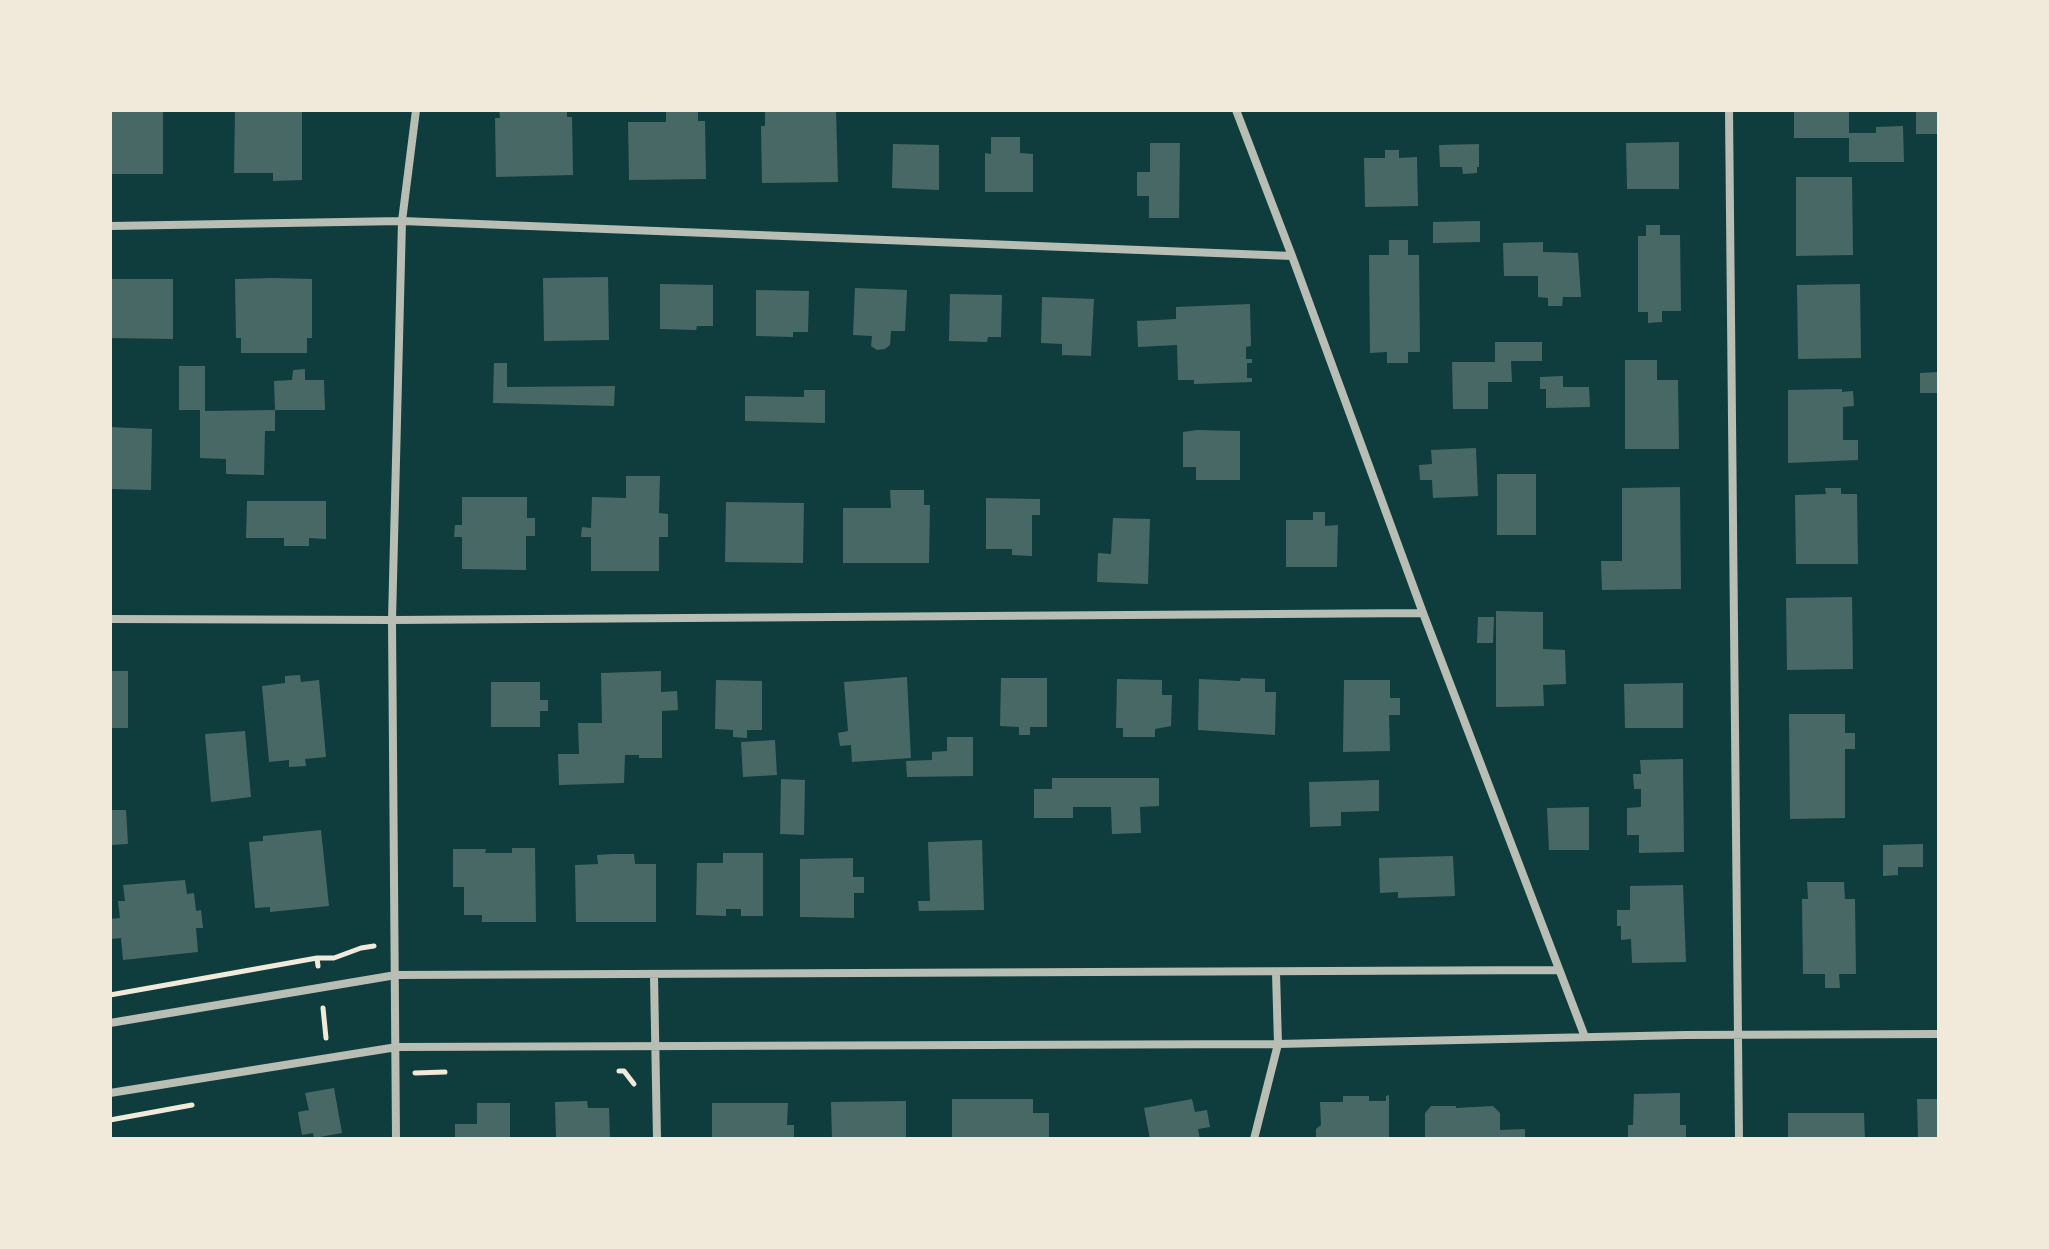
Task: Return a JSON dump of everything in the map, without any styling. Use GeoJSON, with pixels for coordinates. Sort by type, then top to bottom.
{"type":"FeatureCollection","features":[{"type":"Feature","properties":{"kind":"street"},"geometry":{"type":"LineString","coordinates":[[396,1139],[392,620],[402,221],[416,110]]}},
{"type":"Feature","properties":{"kind":"street"},"geometry":{"type":"LineString","coordinates":[[1236,110],[1585,1037]]}},
{"type":"Feature","properties":{"kind":"street"},"geometry":{"type":"LineString","coordinates":[[1729,110],[1739,1139]]}},
{"type":"Feature","properties":{"kind":"street"},"geometry":{"type":"LineString","coordinates":[[110,226],[402,221],[1292,256]]}},
{"type":"Feature","properties":{"kind":"street"},"geometry":{"type":"LineString","coordinates":[[110,619],[1423,613]]}},
{"type":"Feature","properties":{"kind":"street"},"geometry":{"type":"LineString","coordinates":[[110,1023],[396,975],[1559,970]]}},
{"type":"Feature","properties":{"kind":"street"},"geometry":{"type":"LineString","coordinates":[[1254,1139],[1278,1044],[1276,973]]}},
{"type":"Feature","properties":{"kind":"street"},"geometry":{"type":"LineString","coordinates":[[654,976],[657,1139]]}},
{"type":"Feature","properties":{"kind":"street"},"geometry":{"type":"LineString","coordinates":[[110,1093],[397,1047],[1278,1044],[1739,1034],[1939,1034]]}},
{"type":"Feature","properties":{"kind":"path"},"geometry":{"type":"LineString","coordinates":[[110,995],[317,958],[334,958],[361,948],[396,944]]}},
{"type":"Feature","properties":{"kind":"path"},"geometry":{"type":"LineString","coordinates":[[317,958],[328,1058]]}},
{"type":"Feature","properties":{"kind":"path"},"geometry":{"type":"LineString","coordinates":[[608,1071],[624,1071],[638,1089],[638,1101],[657,1103]]}},
{"type":"Feature","properties":{"kind":"path"},"geometry":{"type":"LineString","coordinates":[[397,1074],[451,1072]]}},
{"type":"Feature","properties":{"kind":"building"},"geometry":{"type":"Polygon","coordinates":[[[110,110],[163,110],[163,174],[110,174],[110,110]]]}},
{"type":"Feature","properties":{"kind":"building"},"geometry":{"type":"Polygon","coordinates":[[[235,110],[302,110],[302,180],[273,181],[273,173],[234,173],[235,110]]]}},
{"type":"Feature","properties":{"kind":"building"},"geometry":{"type":"Polygon","coordinates":[[[499,110],[567,110],[567,117],[572,117],[573,175],[496,177],[495,118],[500,118],[499,110]]]}},
{"type":"Feature","properties":{"kind":"building"},"geometry":{"type":"Polygon","coordinates":[[[666,110],[698,110],[698,121],[705,121],[706,179],[629,180],[628,122],[666,122],[666,110]]]}},
{"type":"Feature","properties":{"kind":"building"},"geometry":{"type":"Polygon","coordinates":[[[765,110],[836,110],[838,182],[762,183],[761,126],[765,126],[765,110]]]}},
{"type":"Feature","properties":{"kind":"building"},"geometry":{"type":"Polygon","coordinates":[[[1794,110],[1849,110],[1849,133],[1876,133],[1876,127],[1903,126],[1904,162],[1849,162],[1849,138],[1794,138],[1794,110]]]}},
{"type":"Feature","properties":{"kind":"building"},"geometry":{"type":"Polygon","coordinates":[[[1916,110],[1939,110],[1939,134],[1916,134],[1916,110]]]}},
{"type":"Feature","properties":{"kind":"building"},"geometry":{"type":"Polygon","coordinates":[[[991,137],[1020,137],[1020,153],[1033,154],[1033,192],[985,192],[985,153],[991,154],[991,137]]]}},
{"type":"Feature","properties":{"kind":"building"},"geometry":{"type":"Polygon","coordinates":[[[1679,142],[1679,189],[1627,189],[1626,143],[1679,142]]]}},
{"type":"Feature","properties":{"kind":"building"},"geometry":{"type":"Polygon","coordinates":[[[1150,143],[1180,143],[1179,218],[1149,218],[1149,196],[1137,196],[1137,172],[1150,172],[1150,143]]]}},
{"type":"Feature","properties":{"kind":"building"},"geometry":{"type":"Polygon","coordinates":[[[893,144],[939,145],[939,190],[892,188],[893,144]]]}},
{"type":"Feature","properties":{"kind":"building"},"geometry":{"type":"Polygon","coordinates":[[[1479,144],[1477,173],[1463,174],[1462,167],[1440,167],[1439,145],[1479,144]]]}},
{"type":"Feature","properties":{"kind":"building"},"geometry":{"type":"Polygon","coordinates":[[[1385,150],[1399,150],[1399,158],[1417,157],[1418,206],[1365,207],[1364,158],[1385,158],[1385,150]]]}},
{"type":"Feature","properties":{"kind":"building"},"geometry":{"type":"Polygon","coordinates":[[[1796,177],[1852,177],[1853,255],[1796,256],[1796,177]]]}},
{"type":"Feature","properties":{"kind":"building"},"geometry":{"type":"Polygon","coordinates":[[[1480,221],[1480,242],[1433,243],[1433,222],[1480,221]]]}},
{"type":"Feature","properties":{"kind":"building"},"geometry":{"type":"Polygon","coordinates":[[[1646,225],[1660,225],[1660,235],[1680,235],[1681,311],[1662,311],[1662,322],[1648,323],[1648,312],[1638,312],[1638,236],[1646,236],[1646,225]]]}},
{"type":"Feature","properties":{"kind":"building"},"geometry":{"type":"Polygon","coordinates":[[[1389,240],[1408,240],[1408,255],[1419,255],[1420,352],[1408,352],[1408,363],[1387,363],[1387,352],[1370,353],[1369,255],[1389,255],[1389,240]]]}},
{"type":"Feature","properties":{"kind":"building"},"geometry":{"type":"Polygon","coordinates":[[[1543,242],[1543,252],[1578,253],[1581,297],[1563,297],[1562,306],[1548,306],[1548,298],[1538,297],[1538,276],[1504,276],[1503,243],[1543,242]]]}},
{"type":"Feature","properties":{"kind":"building"},"geometry":{"type":"Polygon","coordinates":[[[608,277],[609,340],[544,341],[543,278],[608,277]]]}},
{"type":"Feature","properties":{"kind":"building"},"geometry":{"type":"Polygon","coordinates":[[[110,279],[173,279],[173,339],[110,338],[110,279]]]}},
{"type":"Feature","properties":{"kind":"building"},"geometry":{"type":"Polygon","coordinates":[[[235,279],[312,279],[312,338],[307,338],[307,353],[241,353],[241,338],[236,338],[235,279]]]}},
{"type":"Feature","properties":{"kind":"building"},"geometry":{"type":"Polygon","coordinates":[[[660,284],[713,285],[713,326],[697,326],[696,330],[660,329],[660,284]]]}},
{"type":"Feature","properties":{"kind":"building"},"geometry":{"type":"Polygon","coordinates":[[[1860,284],[1861,358],[1798,359],[1797,285],[1860,284]]]}},
{"type":"Feature","properties":{"kind":"building"},"geometry":{"type":"Polygon","coordinates":[[[855,288],[907,290],[905,331],[891,331],[890,345],[885,349],[877,350],[871,346],[872,336],[853,335],[855,288]]]}},
{"type":"Feature","properties":{"kind":"building"},"geometry":{"type":"Polygon","coordinates":[[[756,290],[809,291],[808,332],[793,332],[793,337],[756,336],[756,290]]]}},
{"type":"Feature","properties":{"kind":"building"},"geometry":{"type":"Polygon","coordinates":[[[950,294],[1002,295],[1001,337],[988,337],[987,342],[949,341],[950,294]]]}},
{"type":"Feature","properties":{"kind":"building"},"geometry":{"type":"Polygon","coordinates":[[[1042,297],[1094,299],[1091,356],[1062,355],[1062,344],[1041,343],[1042,297]]]}},
{"type":"Feature","properties":{"kind":"building"},"geometry":{"type":"Polygon","coordinates":[[[1250,304],[1251,346],[1246,347],[1246,359],[1252,359],[1252,363],[1247,363],[1247,378],[1252,378],[1252,382],[1194,384],[1194,380],[1178,380],[1177,345],[1138,347],[1137,321],[1176,319],[1176,307],[1250,304]]]}},
{"type":"Feature","properties":{"kind":"building"},"geometry":{"type":"Polygon","coordinates":[[[1495,342],[1542,342],[1542,361],[1511,361],[1512,382],[1488,382],[1488,409],[1453,409],[1452,362],[1495,362],[1495,342]]]}},
{"type":"Feature","properties":{"kind":"building"},"geometry":{"type":"Polygon","coordinates":[[[1625,360],[1657,360],[1657,380],[1678,380],[1679,449],[1625,449],[1625,360]]]}},
{"type":"Feature","properties":{"kind":"building"},"geometry":{"type":"Polygon","coordinates":[[[494,363],[507,363],[507,387],[615,386],[614,406],[493,403],[494,363]]]}},
{"type":"Feature","properties":{"kind":"building"},"geometry":{"type":"Polygon","coordinates":[[[179,366],[205,366],[205,411],[275,410],[275,431],[265,431],[264,475],[226,474],[226,459],[200,458],[200,410],[179,410],[179,366]]]}},
{"type":"Feature","properties":{"kind":"building"},"geometry":{"type":"Polygon","coordinates":[[[305,369],[305,380],[324,380],[325,410],[275,410],[274,381],[292,380],[293,370],[305,369]]]}},
{"type":"Feature","properties":{"kind":"building"},"geometry":{"type":"Polygon","coordinates":[[[1939,372],[1939,393],[1920,393],[1920,373],[1939,372]]]}},
{"type":"Feature","properties":{"kind":"building"},"geometry":{"type":"Polygon","coordinates":[[[1563,376],[1563,387],[1589,387],[1590,407],[1546,408],[1546,389],[1540,389],[1540,377],[1563,376]]]}},
{"type":"Feature","properties":{"kind":"building"},"geometry":{"type":"Polygon","coordinates":[[[1842,389],[1842,392],[1853,391],[1854,406],[1843,407],[1843,440],[1858,440],[1858,460],[1788,463],[1788,390],[1842,389]]]}},
{"type":"Feature","properties":{"kind":"building"},"geometry":{"type":"Polygon","coordinates":[[[804,390],[825,390],[825,423],[745,421],[745,396],[804,397],[804,390]]]}},
{"type":"Feature","properties":{"kind":"building"},"geometry":{"type":"Polygon","coordinates":[[[110,427],[152,429],[151,490],[110,489],[110,427]]]}},
{"type":"Feature","properties":{"kind":"building"},"geometry":{"type":"Polygon","coordinates":[[[1240,431],[1240,480],[1196,480],[1196,467],[1183,467],[1183,432],[1240,431]]]}},
{"type":"Feature","properties":{"kind":"building"},"geometry":{"type":"Polygon","coordinates":[[[1476,448],[1478,496],[1433,498],[1432,480],[1420,480],[1419,465],[1432,464],[1431,450],[1476,448]]]}},
{"type":"Feature","properties":{"kind":"building"},"geometry":{"type":"Polygon","coordinates":[[[1497,474],[1536,474],[1536,535],[1497,535],[1497,474]]]}},
{"type":"Feature","properties":{"kind":"building"},"geometry":{"type":"Polygon","coordinates":[[[626,476],[660,476],[659,513],[668,514],[668,537],[659,537],[659,571],[591,571],[591,537],[581,537],[582,527],[591,528],[592,497],[626,498],[626,476]]]}},
{"type":"Feature","properties":{"kind":"building"},"geometry":{"type":"Polygon","coordinates":[[[1680,487],[1681,589],[1602,590],[1601,561],[1622,561],[1622,488],[1680,487]]]}},
{"type":"Feature","properties":{"kind":"building"},"geometry":{"type":"Polygon","coordinates":[[[1825,488],[1841,488],[1841,494],[1857,494],[1858,564],[1796,564],[1795,495],[1826,494],[1825,488]]]}},
{"type":"Feature","properties":{"kind":"building"},"geometry":{"type":"Polygon","coordinates":[[[890,490],[924,490],[924,505],[930,505],[929,563],[843,563],[843,508],[891,508],[890,490]]]}},
{"type":"Feature","properties":{"kind":"building"},"geometry":{"type":"Polygon","coordinates":[[[462,497],[527,497],[527,518],[535,518],[535,536],[526,536],[526,570],[462,569],[462,537],[454,537],[455,525],[462,525],[462,497]]]}},
{"type":"Feature","properties":{"kind":"building"},"geometry":{"type":"Polygon","coordinates":[[[986,498],[1040,499],[1040,515],[1032,515],[1032,556],[1012,555],[1012,549],[986,549],[986,498]]]}},
{"type":"Feature","properties":{"kind":"building"},"geometry":{"type":"Polygon","coordinates":[[[247,501],[326,501],[326,539],[309,538],[309,546],[284,546],[284,538],[246,538],[247,501]]]}},
{"type":"Feature","properties":{"kind":"building"},"geometry":{"type":"Polygon","coordinates":[[[726,502],[804,503],[803,563],[725,562],[726,502]]]}},
{"type":"Feature","properties":{"kind":"building"},"geometry":{"type":"Polygon","coordinates":[[[1313,512],[1325,512],[1325,526],[1338,525],[1337,567],[1286,567],[1286,520],[1313,520],[1313,512]]]}},
{"type":"Feature","properties":{"kind":"building"},"geometry":{"type":"Polygon","coordinates":[[[1113,518],[1150,519],[1148,584],[1097,582],[1098,553],[1111,554],[1113,518]]]}},
{"type":"Feature","properties":{"kind":"building"},"geometry":{"type":"Polygon","coordinates":[[[1852,597],[1853,669],[1787,670],[1786,598],[1852,597]]]}},
{"type":"Feature","properties":{"kind":"building"},"geometry":{"type":"Polygon","coordinates":[[[1496,611],[1543,612],[1543,649],[1565,650],[1566,684],[1543,685],[1544,706],[1496,707],[1496,611]]]}},
{"type":"Feature","properties":{"kind":"building"},"geometry":{"type":"Polygon","coordinates":[[[1478,617],[1494,617],[1493,643],[1477,643],[1478,617]]]}},
{"type":"Feature","properties":{"kind":"building"},"geometry":{"type":"Polygon","coordinates":[[[110,671],[128,671],[128,728],[110,728],[110,671]]]}},
{"type":"Feature","properties":{"kind":"building"},"geometry":{"type":"Polygon","coordinates":[[[661,671],[661,692],[677,691],[678,710],[662,711],[662,758],[625,755],[624,783],[559,785],[558,754],[579,754],[578,723],[602,723],[601,673],[661,671]]]}},
{"type":"Feature","properties":{"kind":"building"},"geometry":{"type":"Polygon","coordinates":[[[300,675],[301,682],[319,680],[326,757],[305,759],[306,766],[289,767],[289,760],[269,762],[262,686],[285,683],[285,676],[300,675]]]}},
{"type":"Feature","properties":{"kind":"building"},"geometry":{"type":"Polygon","coordinates":[[[907,677],[911,758],[852,762],[851,745],[840,746],[838,733],[848,731],[844,682],[907,677]]]}},
{"type":"Feature","properties":{"kind":"building"},"geometry":{"type":"Polygon","coordinates":[[[1001,678],[1047,678],[1047,727],[1030,727],[1030,735],[1019,735],[1019,727],[1000,726],[1001,678]]]}},
{"type":"Feature","properties":{"kind":"building"},"geometry":{"type":"Polygon","coordinates":[[[1241,678],[1265,679],[1265,692],[1276,692],[1275,735],[1198,730],[1199,679],[1240,681],[1241,678]]]}},
{"type":"Feature","properties":{"kind":"building"},"geometry":{"type":"Polygon","coordinates":[[[1117,679],[1162,680],[1162,695],[1172,695],[1171,726],[1155,729],[1155,737],[1123,737],[1123,728],[1116,728],[1117,679]]]}},
{"type":"Feature","properties":{"kind":"building"},"geometry":{"type":"Polygon","coordinates":[[[716,680],[762,681],[762,730],[747,730],[747,738],[733,737],[733,730],[715,729],[716,680]]]}},
{"type":"Feature","properties":{"kind":"building"},"geometry":{"type":"Polygon","coordinates":[[[1344,680],[1390,680],[1390,698],[1400,698],[1400,715],[1389,715],[1390,751],[1343,752],[1344,680]]]}},
{"type":"Feature","properties":{"kind":"building"},"geometry":{"type":"Polygon","coordinates":[[[491,682],[540,682],[540,700],[548,700],[548,711],[540,711],[540,727],[491,727],[491,682]]]}},
{"type":"Feature","properties":{"kind":"building"},"geometry":{"type":"Polygon","coordinates":[[[1683,683],[1683,728],[1625,728],[1624,684],[1683,683]]]}},
{"type":"Feature","properties":{"kind":"building"},"geometry":{"type":"Polygon","coordinates":[[[1789,714],[1845,714],[1845,733],[1855,733],[1855,749],[1845,749],[1845,818],[1790,819],[1789,714]]]}},
{"type":"Feature","properties":{"kind":"building"},"geometry":{"type":"Polygon","coordinates":[[[245,731],[251,797],[211,802],[205,734],[245,731]]]}},
{"type":"Feature","properties":{"kind":"building"},"geometry":{"type":"Polygon","coordinates":[[[947,737],[973,737],[973,776],[907,777],[906,761],[932,760],[932,752],[947,751],[947,737]]]}},
{"type":"Feature","properties":{"kind":"building"},"geometry":{"type":"Polygon","coordinates":[[[775,740],[777,775],[743,777],[741,742],[775,740]]]}},
{"type":"Feature","properties":{"kind":"building"},"geometry":{"type":"Polygon","coordinates":[[[1683,759],[1684,852],[1639,853],[1639,835],[1627,835],[1627,808],[1641,807],[1641,789],[1634,789],[1633,774],[1641,774],[1640,760],[1683,759]]]}},
{"type":"Feature","properties":{"kind":"building"},"geometry":{"type":"Polygon","coordinates":[[[1052,778],[1159,778],[1159,806],[1140,807],[1141,833],[1112,834],[1111,807],[1073,807],[1073,818],[1034,818],[1034,789],[1052,789],[1052,778]]]}},
{"type":"Feature","properties":{"kind":"building"},"geometry":{"type":"Polygon","coordinates":[[[781,779],[805,780],[804,835],[780,834],[781,779]]]}},
{"type":"Feature","properties":{"kind":"building"},"geometry":{"type":"Polygon","coordinates":[[[1379,780],[1379,811],[1341,812],[1341,826],[1310,827],[1309,782],[1379,780]]]}},
{"type":"Feature","properties":{"kind":"building"},"geometry":{"type":"Polygon","coordinates":[[[1589,807],[1589,850],[1549,850],[1547,808],[1589,807]]]}},
{"type":"Feature","properties":{"kind":"building"},"geometry":{"type":"Polygon","coordinates":[[[110,810],[126,810],[128,844],[110,845],[110,810]]]}},
{"type":"Feature","properties":{"kind":"building"},"geometry":{"type":"Polygon","coordinates":[[[321,830],[329,906],[270,912],[270,907],[255,908],[249,842],[263,841],[263,836],[321,830]]]}},
{"type":"Feature","properties":{"kind":"building"},"geometry":{"type":"Polygon","coordinates":[[[982,840],[984,910],[919,911],[918,901],[930,901],[928,842],[982,840]]]}},
{"type":"Feature","properties":{"kind":"building"},"geometry":{"type":"Polygon","coordinates":[[[1923,844],[1923,867],[1898,867],[1898,875],[1883,876],[1883,845],[1923,844]]]}},
{"type":"Feature","properties":{"kind":"building"},"geometry":{"type":"Polygon","coordinates":[[[512,848],[535,848],[536,922],[482,922],[482,915],[464,915],[464,887],[453,887],[453,849],[512,853],[512,848]]]}},
{"type":"Feature","properties":{"kind":"building"},"geometry":{"type":"Polygon","coordinates":[[[723,853],[763,853],[763,916],[741,916],[741,909],[726,909],[726,916],[696,915],[697,863],[723,863],[723,853]]]}},
{"type":"Feature","properties":{"kind":"building"},"geometry":{"type":"Polygon","coordinates":[[[634,854],[635,864],[656,864],[656,922],[576,922],[575,865],[598,864],[597,855],[634,854]]]}},
{"type":"Feature","properties":{"kind":"building"},"geometry":{"type":"Polygon","coordinates":[[[1453,856],[1455,896],[1398,898],[1398,892],[1380,893],[1379,858],[1453,856]]]}},
{"type":"Feature","properties":{"kind":"building"},"geometry":{"type":"Polygon","coordinates":[[[853,858],[853,877],[864,877],[864,893],[854,893],[854,918],[800,917],[800,859],[853,858]]]}},
{"type":"Feature","properties":{"kind":"building"},"geometry":{"type":"Polygon","coordinates":[[[185,880],[187,894],[194,893],[196,911],[201,910],[203,928],[196,928],[198,952],[123,960],[121,938],[110,939],[110,919],[120,918],[118,901],[125,901],[123,885],[185,880]]]}},
{"type":"Feature","properties":{"kind":"building"},"geometry":{"type":"Polygon","coordinates":[[[1807,882],[1844,882],[1845,899],[1855,899],[1856,974],[1839,974],[1840,988],[1825,988],[1825,974],[1803,974],[1802,899],[1808,899],[1807,882]]]}},
{"type":"Feature","properties":{"kind":"building"},"geometry":{"type":"Polygon","coordinates":[[[1683,885],[1686,962],[1632,963],[1631,939],[1621,940],[1621,926],[1617,926],[1617,910],[1630,910],[1630,886],[1683,885]]]}},
{"type":"Feature","properties":{"kind":"building"},"geometry":{"type":"Polygon","coordinates":[[[334,1088],[342,1133],[314,1138],[313,1133],[302,1135],[298,1112],[309,1110],[305,1093],[334,1088]]]}},
{"type":"Feature","properties":{"kind":"building"},"geometry":{"type":"Polygon","coordinates":[[[1680,1093],[1680,1125],[1686,1125],[1686,1139],[1628,1139],[1628,1125],[1633,1125],[1634,1094],[1680,1093]]]}},
{"type":"Feature","properties":{"kind":"building"},"geometry":{"type":"Polygon","coordinates":[[[1389,1095],[1389,1139],[1316,1139],[1316,1129],[1321,1125],[1320,1102],[1343,1102],[1343,1096],[1369,1096],[1369,1101],[1386,1101],[1389,1095]]]}},
{"type":"Feature","properties":{"kind":"building"},"geometry":{"type":"Polygon","coordinates":[[[952,1099],[1033,1099],[1033,1113],[1049,1113],[1049,1139],[952,1139],[952,1099]]]}},
{"type":"Feature","properties":{"kind":"building"},"geometry":{"type":"Polygon","coordinates":[[[1192,1099],[1195,1112],[1207,1110],[1210,1127],[1198,1129],[1200,1139],[1150,1139],[1144,1108],[1192,1099]]]}},
{"type":"Feature","properties":{"kind":"building"},"geometry":{"type":"Polygon","coordinates":[[[1917,1099],[1939,1099],[1939,1139],[1918,1139],[1917,1099]]]}},
{"type":"Feature","properties":{"kind":"building"},"geometry":{"type":"Polygon","coordinates":[[[587,1101],[588,1108],[609,1108],[610,1139],[556,1139],[555,1102],[587,1101]]]}},
{"type":"Feature","properties":{"kind":"building"},"geometry":{"type":"Polygon","coordinates":[[[906,1101],[906,1139],[832,1139],[831,1102],[906,1101]]]}},
{"type":"Feature","properties":{"kind":"building"},"geometry":{"type":"Polygon","coordinates":[[[477,1103],[510,1103],[510,1139],[455,1139],[455,1124],[477,1124],[477,1103]]]}},
{"type":"Feature","properties":{"kind":"building"},"geometry":{"type":"Polygon","coordinates":[[[712,1103],[788,1103],[787,1125],[794,1125],[794,1139],[712,1139],[712,1103]]]}},
{"type":"Feature","properties":{"kind":"building"},"geometry":{"type":"Polygon","coordinates":[[[1431,1106],[1493,1106],[1500,1113],[1500,1130],[1525,1129],[1525,1139],[1425,1139],[1425,1113],[1431,1106]]]}},
{"type":"Feature","properties":{"kind":"building"},"geometry":{"type":"Polygon","coordinates":[[[1788,1113],[1864,1113],[1865,1139],[1788,1139],[1788,1113]]]}}]}
